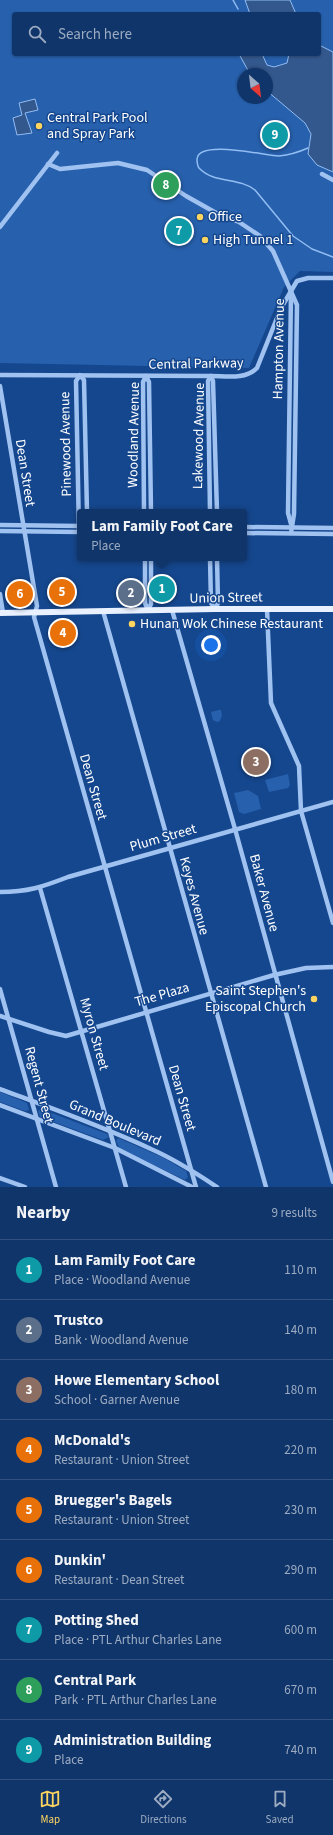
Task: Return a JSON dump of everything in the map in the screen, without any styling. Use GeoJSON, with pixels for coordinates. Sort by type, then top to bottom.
{"type":"FeatureCollection","features":[{"type":"Feature","properties":{"kind":"main road","name":"Union Street"},"geometry":{"type":"LineString","coordinates":[[2,613],[215,609],[333,609]]}},
{"type":"Feature","properties":{"kind":"street"},"geometry":{"type":"LineString","coordinates":[[0,227],[57,153]]}},
{"type":"Feature","properties":{"kind":"street"},"geometry":{"type":"LineString","coordinates":[[48,164],[60,169],[118,163],[148,170],[186,196],[218,214],[239,222],[260,236],[273,251],[291,290]]}},
{"type":"Feature","properties":{"kind":"street"},"geometry":{"type":"LineString","coordinates":[[322,174],[333,180]]}},
{"type":"Feature","properties":{"kind":"street","name":"Central Parkway"},"geometry":{"type":"LineString","coordinates":[[0,375],[242,376],[249,374],[257,368],[281,308],[297,281],[308,278],[333,278]]}},
{"type":"Feature","properties":{"kind":"street","name":"Hampton Avenue"},"geometry":{"type":"LineString","coordinates":[[291,290],[288,513],[292,533]]}},
{"type":"Feature","properties":{"kind":"street","name":"Hampton Avenue"},"geometry":{"type":"LineString","coordinates":[[291,290],[298,305],[294,514],[291,527]]}},
{"type":"Feature","properties":{"kind":"street","name":"Pinewood Avenue"},"geometry":{"type":"LineString","coordinates":[[80,509],[76,380],[80,375],[84,380],[87,509]]}},
{"type":"Feature","properties":{"kind":"street","name":"Woodland Avenue"},"geometry":{"type":"LineString","coordinates":[[144,509],[144,382],[146,376]]}},
{"type":"Feature","properties":{"kind":"street","name":"Woodland Avenue"},"geometry":{"type":"LineString","coordinates":[[146,376],[148,382],[151,509]]}},
{"type":"Feature","properties":{"kind":"street","name":"Lakewood Avenue"},"geometry":{"type":"LineString","coordinates":[[210,509],[208,381],[211,376]]}},
{"type":"Feature","properties":{"kind":"street","name":"Lakewood Avenue"},"geometry":{"type":"LineString","coordinates":[[211,376],[213,381],[217,509]]}},
{"type":"Feature","properties":{"kind":"street","name":"Dean Street"},"geometry":{"type":"LineString","coordinates":[[0,386],[37,606],[34,617],[196,1187]]}},
{"type":"Feature","properties":{"kind":"street"},"geometry":{"type":"LineString","coordinates":[[0,525],[77,532]]}},
{"type":"Feature","properties":{"kind":"street"},"geometry":{"type":"LineString","coordinates":[[0,531],[23,528],[77,526]]}},
{"type":"Feature","properties":{"kind":"street"},"geometry":{"type":"LineString","coordinates":[[247,527],[333,528]]}},
{"type":"Feature","properties":{"kind":"street"},"geometry":{"type":"LineString","coordinates":[[247,533],[333,534]]}},
{"type":"Feature","properties":{"kind":"street"},"geometry":{"type":"LineString","coordinates":[[145,561],[145,603],[148,610]]}},
{"type":"Feature","properties":{"kind":"street"},"geometry":{"type":"LineString","coordinates":[[148,610],[151,604],[151,561]]}},
{"type":"Feature","properties":{"kind":"street"},"geometry":{"type":"LineString","coordinates":[[210,561],[211,603],[215,609],[218,603],[217,561]]}},
{"type":"Feature","properties":{"kind":"street"},"geometry":{"type":"LineString","coordinates":[[211,571],[217,572]]}},
{"type":"Feature","properties":{"kind":"street"},"geometry":{"type":"LineString","coordinates":[[0,594],[2,613]]}},
{"type":"Feature","properties":{"kind":"street"},"geometry":{"type":"LineString","coordinates":[[267,609],[271,703],[299,766],[301,811],[333,923]]}},
{"type":"Feature","properties":{"kind":"street","name":"Baker Avenue"},"geometry":{"type":"LineString","coordinates":[[172,610],[235,829],[274,975],[333,1182]]}},
{"type":"Feature","properties":{"kind":"street","name":"Keyes Avenue"},"geometry":{"type":"LineString","coordinates":[[103,611],[266,1187]]}},
{"type":"Feature","properties":{"kind":"street","name":"Plum Street"},"geometry":{"type":"LineString","coordinates":[[0,892],[27,892],[68,877],[333,802]]}},
{"type":"Feature","properties":{"kind":"street","name":"Myron Street"},"geometry":{"type":"LineString","coordinates":[[40,888],[126,1187]]}},
{"type":"Feature","properties":{"kind":"street","name":"The Plaza"},"geometry":{"type":"LineString","coordinates":[[0,1016],[66,1036],[145,1011],[274,975],[306,968],[333,967]]}},
{"type":"Feature","properties":{"kind":"street","name":"Regent Street"},"geometry":{"type":"LineString","coordinates":[[0,989],[56,1187]]}},
{"type":"Feature","properties":{"kind":"street","name":"Grand Boulevard"},"geometry":{"type":"LineString","coordinates":[[0,1089],[111,1131],[152,1149],[191,1170],[217,1187]]}},
{"type":"Feature","properties":{"kind":"street","name":"Grand Boulevard"},"geometry":{"type":"LineString","coordinates":[[0,1105],[115,1148],[192,1187]]}},
{"type":"Feature","properties":{"kind":"street"},"geometry":{"type":"LineString","coordinates":[[0,1178],[25,1187]]}},
{"type":"Feature","properties":{"kind":"shaded area"},"geometry":{"type":"Polygon","coordinates":[[[0,0],[333,0],[333,272],[300,271],[284,287],[249,368],[0,363],[0,0]]]}},
{"type":"Feature","properties":{"kind":"shaded area"},"geometry":{"type":"Polygon","coordinates":[[[245,0],[290,0],[295,12],[249,12],[245,0]]]}},
{"type":"Feature","properties":{"kind":"shaded area"},"geometry":{"type":"Polygon","coordinates":[[[321,46],[333,52],[333,172],[317,165],[308,154],[311,134],[305,123],[273,96],[273,68],[247,68],[240,56],[263,56],[267,65],[274,67],[287,63],[289,56],[321,56],[321,46]]]}},
{"type":"Feature","properties":{"kind":"shaded area"},"geometry":{"type":"Polygon","coordinates":[[[35,99],[38,110],[25,113],[32,133],[17,135],[13,118],[22,115],[19,103],[35,99]]]}},
{"type":"Feature","properties":{"kind":"shaded area"},"geometry":{"type":"Polygon","coordinates":[[[221,710],[222,715],[220,721],[217,722],[213,720],[211,712],[221,710]]]}},
{"type":"Feature","properties":{"kind":"shaded area"},"geometry":{"type":"Polygon","coordinates":[[[288,774],[290,785],[288,788],[269,792],[265,780],[288,774]]]}},
{"type":"Feature","properties":{"kind":"shaded area"},"geometry":{"type":"Polygon","coordinates":[[[248,790],[258,796],[261,809],[244,814],[239,812],[234,793],[248,790]]]}},
{"type":"Feature","properties":{"kind":"shaded area"},"geometry":{"type":"Polygon","coordinates":[[[0,1092],[27,1103],[29,1110],[25,1111],[0,1102],[0,1092]]]}},
{"type":"Feature","properties":{"kind":"shaded area"},"geometry":{"type":"Polygon","coordinates":[[[41,1109],[107,1134],[109,1137],[103,1140],[40,1117],[38,1111],[41,1109]]]}},
{"type":"Feature","properties":{"kind":"shaded area"},"geometry":{"type":"Polygon","coordinates":[[[118,1138],[162,1157],[186,1171],[188,1177],[185,1180],[120,1149],[116,1141],[118,1138]]]}},
{"type":"Feature","properties":{"kind":"waterway"},"geometry":{"type":"LineString","coordinates":[[233,0],[238,9]]}},
{"type":"Feature","properties":{"kind":"waterway"},"geometry":{"type":"LineString","coordinates":[[308,148],[279,156],[234,150],[209,150],[201,153],[197,159],[197,164],[205,173],[219,179],[242,183],[255,190],[293,236],[312,249],[333,257]]}},
{"type":"Feature","properties":{"kind":"place","name":"Central Park Pool and Spray Park"},"geometry":{"type":"Point","coordinates":[39,126]}},
{"type":"Feature","properties":{"kind":"place","name":"Administration Building"},"geometry":{"type":"Point","coordinates":[275,135]}},
{"type":"Feature","properties":{"kind":"place","name":"Central Park"},"geometry":{"type":"Point","coordinates":[166,185]}},
{"type":"Feature","properties":{"kind":"place","name":"Office"},"geometry":{"type":"Point","coordinates":[200,217]}},
{"type":"Feature","properties":{"kind":"place","name":"Potting Shed"},"geometry":{"type":"Point","coordinates":[179,231]}},
{"type":"Feature","properties":{"kind":"place","name":"High Tunnel 1"},"geometry":{"type":"Point","coordinates":[205,240]}},
{"type":"Feature","properties":{"kind":"place","name":"Lam Family Foot Care"},"geometry":{"type":"Point","coordinates":[162,589]}},
{"type":"Feature","properties":{"kind":"place","name":"Bruegger's Bagels"},"geometry":{"type":"Point","coordinates":[62,592]}},
{"type":"Feature","properties":{"kind":"place","name":"Trustco"},"geometry":{"type":"Point","coordinates":[131,593]}},
{"type":"Feature","properties":{"kind":"place","name":"Dunkin'"},"geometry":{"type":"Point","coordinates":[20,594]}},
{"type":"Feature","properties":{"kind":"place","name":"Hunan Wok Chinese Restaurant"},"geometry":{"type":"Point","coordinates":[132,624]}},
{"type":"Feature","properties":{"kind":"place","name":"McDonald's"},"geometry":{"type":"Point","coordinates":[63,633]}},
{"type":"Feature","properties":{"kind":"place","name":"Howe Elementary School"},"geometry":{"type":"Point","coordinates":[256,762]}},
{"type":"Feature","properties":{"kind":"place","name":"Saint Stephen's Episcopal Church"},"geometry":{"type":"Point","coordinates":[314,999]}}]}
